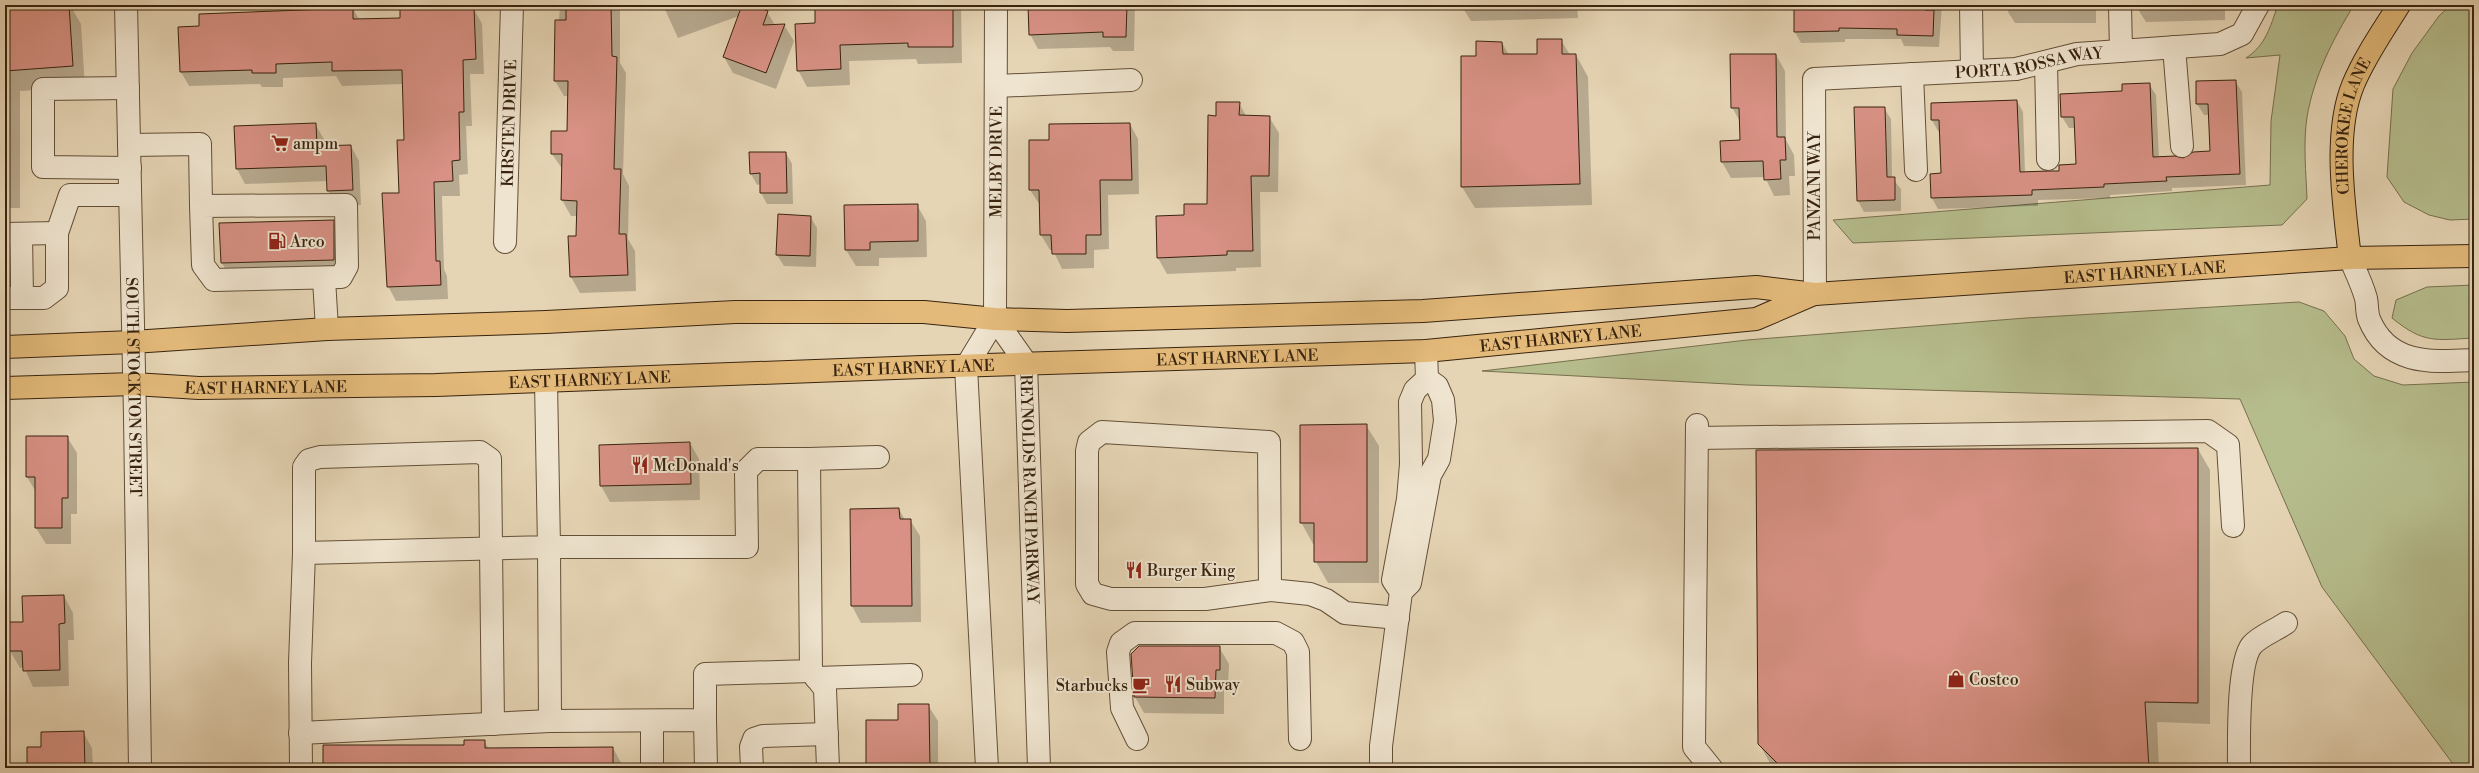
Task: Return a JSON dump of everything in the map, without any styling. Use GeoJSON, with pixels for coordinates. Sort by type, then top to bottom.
{"type":"FeatureCollection","features":[{"type":"Feature","properties":{"kind":"main road","name":"CHEROKEE LANE"},"geometry":{"type":"LineString","coordinates":[[2350,258],[2344,205],[2344,117],[2353,86],[2359,73],[2399,5]]}},
{"type":"Feature","properties":{"kind":"main road","name":"EAST HARNEY LANE"},"geometry":{"type":"LineString","coordinates":[[5,347],[133,342],[327,329],[546,322],[735,312],[924,312],[995,319],[1067,321],[1423,311],[1756,287],[1815,294],[2350,258],[2474,256]]}},
{"type":"Feature","properties":{"kind":"main road","name":"EAST HARNEY LANE"},"geometry":{"type":"LineString","coordinates":[[5,388],[134,384],[199,388],[436,385],[546,382],[922,366],[966,367],[1026,363],[1426,351],[1756,319],[1815,294]]}},
{"type":"Feature","properties":{"kind":"street","name":"SOUTH STOCKTON STREET"},"geometry":{"type":"LineString","coordinates":[[126,5],[140,768]]}},
{"type":"Feature","properties":{"kind":"street","name":"KIRSTEN DRIVE"},"geometry":{"type":"LineString","coordinates":[[505,242],[512,5]]}},
{"type":"Feature","properties":{"kind":"street","name":"MELBY DRIVE"},"geometry":{"type":"LineString","coordinates":[[995,319],[997,86],[996,5]]}},
{"type":"Feature","properties":{"kind":"street"},"geometry":{"type":"LineString","coordinates":[[1971,5],[1972,71]]}},
{"type":"Feature","properties":{"kind":"street"},"geometry":{"type":"LineString","coordinates":[[2120,5],[2121,51]]}},
{"type":"Feature","properties":{"kind":"street","name":"PORTA ROSSA WAY"},"geometry":{"type":"LineString","coordinates":[[1814,79],[2016,69],[2077,54],[2220,44],[2242,34],[2258,5]]}},
{"type":"Feature","properties":{"kind":"street"},"geometry":{"type":"LineString","coordinates":[[2174,48],[2182,146]]}},
{"type":"Feature","properties":{"kind":"street"},"geometry":{"type":"LineString","coordinates":[[2046,62],[2048,159]]}},
{"type":"Feature","properties":{"kind":"street"},"geometry":{"type":"LineString","coordinates":[[1912,74],[1916,170]]}},
{"type":"Feature","properties":{"kind":"street","name":"PANZANI WAY"},"geometry":{"type":"LineString","coordinates":[[1814,79],[1815,294]]}},
{"type":"Feature","properties":{"kind":"street"},"geometry":{"type":"LineString","coordinates":[[997,86],[1131,80]]}},
{"type":"Feature","properties":{"kind":"street"},"geometry":{"type":"LineString","coordinates":[[128,88],[43,89],[43,166],[130,168]]}},
{"type":"Feature","properties":{"kind":"street"},"geometry":{"type":"LineString","coordinates":[[129,145],[200,144],[200,206],[203,264],[214,280],[324,279],[341,277],[346,266],[346,205],[200,206]]}},
{"type":"Feature","properties":{"kind":"street"},"geometry":{"type":"LineString","coordinates":[[56,233],[13,234],[14,298],[44,298],[57,288],[56,233],[70,195],[130,195]]}},
{"type":"Feature","properties":{"kind":"street"},"geometry":{"type":"LineString","coordinates":[[2350,258],[2366,296],[2368,318],[2378,335],[2393,350],[2412,360],[2434,362],[2474,360]]}},
{"type":"Feature","properties":{"kind":"street"},"geometry":{"type":"LineString","coordinates":[[324,279],[327,329]]}},
{"type":"Feature","properties":{"kind":"street"},"geometry":{"type":"LineString","coordinates":[[987,768],[966,367],[995,319]]}},
{"type":"Feature","properties":{"kind":"street","name":"REYNOLDS RANCH PARKWAY"},"geometry":{"type":"LineString","coordinates":[[995,319],[1026,363],[1039,768]]}},
{"type":"Feature","properties":{"kind":"street"},"geometry":{"type":"LineString","coordinates":[[1401,592],[1393,580],[1408,499],[1411,464],[1410,402],[1415,390],[1427,379],[1426,351]]}},
{"type":"Feature","properties":{"kind":"street"},"geometry":{"type":"LineString","coordinates":[[1380,768],[1381,746],[1401,592],[1410,583],[1430,475],[1439,459],[1445,421],[1443,400],[1437,386],[1427,379]]}},
{"type":"Feature","properties":{"kind":"street"},"geometry":{"type":"LineString","coordinates":[[546,382],[550,722]]}},
{"type":"Feature","properties":{"kind":"street"},"geometry":{"type":"LineString","coordinates":[[1270,590],[1269,442],[1102,432],[1089,442],[1087,451],[1087,584],[1093,594],[1111,599],[1205,599],[1270,590],[1310,594],[1326,600],[1345,613],[1398,618]]}},
{"type":"Feature","properties":{"kind":"street"},"geometry":{"type":"LineString","coordinates":[[1711,768],[1694,746],[1696,432],[2208,432],[2228,445],[2233,526]]}},
{"type":"Feature","properties":{"kind":"street"},"geometry":{"type":"LineString","coordinates":[[301,768],[300,733],[304,553],[304,467],[309,460],[320,457],[480,452],[490,459],[493,724]]}},
{"type":"Feature","properties":{"kind":"street"},"geometry":{"type":"LineString","coordinates":[[304,553],[492,549],[549,546],[748,547],[746,471],[758,459],[878,457]]}},
{"type":"Feature","properties":{"kind":"street"},"geometry":{"type":"LineString","coordinates":[[809,459],[814,675],[826,689],[828,768]]}},
{"type":"Feature","properties":{"kind":"street"},"geometry":{"type":"LineString","coordinates":[[2239,768],[2239,711],[2246,659],[2252,646],[2286,623]]}},
{"type":"Feature","properties":{"kind":"street"},"geometry":{"type":"LineString","coordinates":[[1137,739],[1122,708],[1118,652],[1121,643],[1135,633],[1276,633],[1293,642],[1298,652],[1300,738]]}},
{"type":"Feature","properties":{"kind":"street"},"geometry":{"type":"LineString","coordinates":[[706,768],[705,674],[911,675]]}},
{"type":"Feature","properties":{"kind":"street"},"geometry":{"type":"LineString","coordinates":[[300,733],[550,722],[705,720]]}},
{"type":"Feature","properties":{"kind":"street"},"geometry":{"type":"LineString","coordinates":[[652,721],[652,768]]}},
{"type":"Feature","properties":{"kind":"street"},"geometry":{"type":"LineString","coordinates":[[752,768],[752,747],[754,738],[763,736],[827,734]]}},
{"type":"Feature","properties":{"kind":"green space"},"geometry":{"type":"Polygon","coordinates":[[[2278,5],[2354,5],[2325,58],[2310,102],[2305,137],[2307,199],[2282,225],[1853,243],[1833,220],[2270,185],[2271,121],[2280,55],[2246,58],[2253,53],[2263,41],[2270,28],[2278,5]]]}},
{"type":"Feature","properties":{"kind":"green space"},"geometry":{"type":"Polygon","coordinates":[[[2451,5],[2474,5],[2474,219],[2450,220],[2429,215],[2404,202],[2387,177],[2393,89],[2412,53],[2439,16],[2451,5]]]}},
{"type":"Feature","properties":{"kind":"green space"},"geometry":{"type":"Polygon","coordinates":[[[2474,285],[2474,338],[2430,338],[2413,332],[2392,318],[2396,300],[2427,287],[2474,285]]]}},
{"type":"Feature","properties":{"kind":"green space"},"geometry":{"type":"Polygon","coordinates":[[[2299,302],[2324,311],[2345,336],[2354,359],[2374,376],[2403,385],[2474,382],[2474,768],[2456,768],[2322,587],[2240,399],[1747,385],[1482,371],[1747,340],[2026,318],[2299,302]]]}},
{"type":"Feature","properties":{"kind":"building"},"geometry":{"type":"Polygon","coordinates":[[[69,5],[73,66],[5,71],[5,6],[69,5]]]}},
{"type":"Feature","properties":{"kind":"building"},"geometry":{"type":"Polygon","coordinates":[[[454,5],[455,9],[474,8],[476,59],[463,60],[464,112],[459,112],[460,160],[452,161],[453,181],[434,182],[436,261],[440,261],[441,285],[387,287],[382,193],[399,193],[397,140],[404,140],[402,70],[332,71],[332,62],[276,64],[276,73],[252,73],[252,70],[180,72],[178,27],[199,26],[199,14],[353,8],[353,19],[400,18],[400,6],[454,5]]]}},
{"type":"Feature","properties":{"kind":"building"},"geometry":{"type":"Polygon","coordinates":[[[566,5],[611,5],[612,56],[617,57],[614,169],[621,169],[619,234],[626,234],[628,275],[570,277],[568,236],[576,236],[577,201],[561,200],[562,154],[551,154],[551,131],[567,131],[568,81],[554,81],[555,20],[566,20],[566,5]]]}},
{"type":"Feature","properties":{"kind":"building"},"geometry":{"type":"Polygon","coordinates":[[[742,5],[752,5],[768,11],[763,25],[785,24],[766,73],[723,57],[742,5]]]}},
{"type":"Feature","properties":{"kind":"building"},"geometry":{"type":"Polygon","coordinates":[[[851,5],[953,5],[953,47],[908,47],[908,43],[840,45],[841,69],[797,71],[795,24],[815,23],[815,7],[851,5]]]}},
{"type":"Feature","properties":{"kind":"building"},"geometry":{"type":"Polygon","coordinates":[[[1028,5],[1127,5],[1126,37],[1103,37],[1103,32],[1029,35],[1028,5]]]}},
{"type":"Feature","properties":{"kind":"building"},"geometry":{"type":"Polygon","coordinates":[[[1794,5],[1925,5],[1925,10],[1934,10],[1933,36],[1897,35],[1897,29],[1839,28],[1839,31],[1794,32],[1794,5]]]}},
{"type":"Feature","properties":{"kind":"building"},"geometry":{"type":"Polygon","coordinates":[[[1537,39],[1562,39],[1562,54],[1576,54],[1580,184],[1461,187],[1461,56],[1476,56],[1476,41],[1502,42],[1503,54],[1537,54],[1537,39]]]}},
{"type":"Feature","properties":{"kind":"building"},"geometry":{"type":"Polygon","coordinates":[[[1730,54],[1776,54],[1777,137],[1785,137],[1786,160],[1780,160],[1781,179],[1764,180],[1763,161],[1721,162],[1720,141],[1740,140],[1739,108],[1731,108],[1730,54]]]}},
{"type":"Feature","properties":{"kind":"building"},"geometry":{"type":"Polygon","coordinates":[[[2236,80],[2240,174],[2166,177],[2167,181],[2104,184],[2104,187],[2032,190],[2032,195],[1931,198],[1930,174],[1941,173],[1939,120],[1931,120],[1931,103],[2017,100],[2020,172],[2059,171],[2059,165],[2076,164],[2074,117],[2061,117],[2060,94],[2122,91],[2122,84],[2150,83],[2153,157],[2175,156],[2183,158],[2193,152],[2210,151],[2208,104],[2196,104],[2196,81],[2236,80]]]}},
{"type":"Feature","properties":{"kind":"building"},"geometry":{"type":"Polygon","coordinates":[[[1216,102],[1240,102],[1239,115],[1270,116],[1269,176],[1251,176],[1253,251],[1227,251],[1227,255],[1157,258],[1156,216],[1184,215],[1184,204],[1207,204],[1208,115],[1216,116],[1216,102]]]}},
{"type":"Feature","properties":{"kind":"building"},"geometry":{"type":"Polygon","coordinates":[[[1854,107],[1885,107],[1887,177],[1895,177],[1895,200],[1857,201],[1854,107]]]}},
{"type":"Feature","properties":{"kind":"building"},"geometry":{"type":"Polygon","coordinates":[[[316,123],[317,146],[351,145],[353,190],[327,191],[326,166],[236,169],[234,126],[316,123]]]}},
{"type":"Feature","properties":{"kind":"building"},"geometry":{"type":"Polygon","coordinates":[[[1130,123],[1132,180],[1100,180],[1101,235],[1086,235],[1086,254],[1052,254],[1051,235],[1040,235],[1039,190],[1029,190],[1029,140],[1049,140],[1049,124],[1130,123]]]}},
{"type":"Feature","properties":{"kind":"building"},"geometry":{"type":"Polygon","coordinates":[[[749,152],[786,152],[787,193],[760,193],[760,173],[750,174],[749,152]]]}},
{"type":"Feature","properties":{"kind":"building"},"geometry":{"type":"Polygon","coordinates":[[[918,204],[918,241],[870,242],[870,250],[845,250],[844,205],[918,204]]]}},
{"type":"Feature","properties":{"kind":"building"},"geometry":{"type":"Polygon","coordinates":[[[778,214],[811,216],[810,256],[776,255],[778,214]]]}},
{"type":"Feature","properties":{"kind":"building"},"geometry":{"type":"Polygon","coordinates":[[[334,220],[334,260],[221,263],[219,223],[334,220]]]}},
{"type":"Feature","properties":{"kind":"building"},"geometry":{"type":"Polygon","coordinates":[[[1367,424],[1367,562],[1314,562],[1314,523],[1300,523],[1300,425],[1367,424]]]}},
{"type":"Feature","properties":{"kind":"building"},"geometry":{"type":"Polygon","coordinates":[[[26,436],[68,436],[68,498],[62,498],[62,528],[35,528],[35,477],[26,477],[26,436]]]}},
{"type":"Feature","properties":{"kind":"building"},"geometry":{"type":"Polygon","coordinates":[[[690,442],[691,484],[600,486],[599,445],[690,442]]]}},
{"type":"Feature","properties":{"kind":"building"},"geometry":{"type":"Polygon","coordinates":[[[2198,448],[2198,703],[2145,702],[2149,768],[1782,768],[1758,744],[1756,450],[2198,448]]]}},
{"type":"Feature","properties":{"kind":"building"},"geometry":{"type":"Polygon","coordinates":[[[899,508],[900,519],[911,519],[912,606],[851,606],[850,509],[899,508]]]}},
{"type":"Feature","properties":{"kind":"building"},"geometry":{"type":"Polygon","coordinates":[[[64,595],[65,623],[59,624],[60,670],[23,671],[22,651],[9,651],[9,622],[23,622],[22,596],[64,595]]]}},
{"type":"Feature","properties":{"kind":"building"},"geometry":{"type":"Polygon","coordinates":[[[1139,646],[1220,646],[1220,670],[1216,670],[1215,698],[1134,697],[1131,654],[1139,646]]]}},
{"type":"Feature","properties":{"kind":"building"},"geometry":{"type":"Polygon","coordinates":[[[898,704],[929,704],[930,768],[866,768],[866,720],[898,720],[898,704]]]}},
{"type":"Feature","properties":{"kind":"building"},"geometry":{"type":"Polygon","coordinates":[[[84,731],[85,768],[27,768],[27,747],[41,747],[41,732],[84,731]]]}},
{"type":"Feature","properties":{"kind":"building"},"geometry":{"type":"Polygon","coordinates":[[[464,740],[485,740],[485,748],[613,747],[613,768],[323,768],[323,745],[464,745],[464,740]]]}},
{"type":"Feature","properties":{"kind":"place","name":"ampm"},"geometry":{"type":"Point","coordinates":[280,143]}},
{"type":"Feature","properties":{"kind":"place","name":"Arco"},"geometry":{"type":"Point","coordinates":[277,241]}},
{"type":"Feature","properties":{"kind":"place","name":"McDonald's"},"geometry":{"type":"Point","coordinates":[640,465]}},
{"type":"Feature","properties":{"kind":"place","name":"Burger King"},"geometry":{"type":"Point","coordinates":[1134,570]}},
{"type":"Feature","properties":{"kind":"place","name":"Costco"},"geometry":{"type":"Point","coordinates":[1956,679]}},
{"type":"Feature","properties":{"kind":"place","name":"Subway"},"geometry":{"type":"Point","coordinates":[1173,684]}},
{"type":"Feature","properties":{"kind":"place","name":"Starbucks"},"geometry":{"type":"Point","coordinates":[1141,685]}}]}
